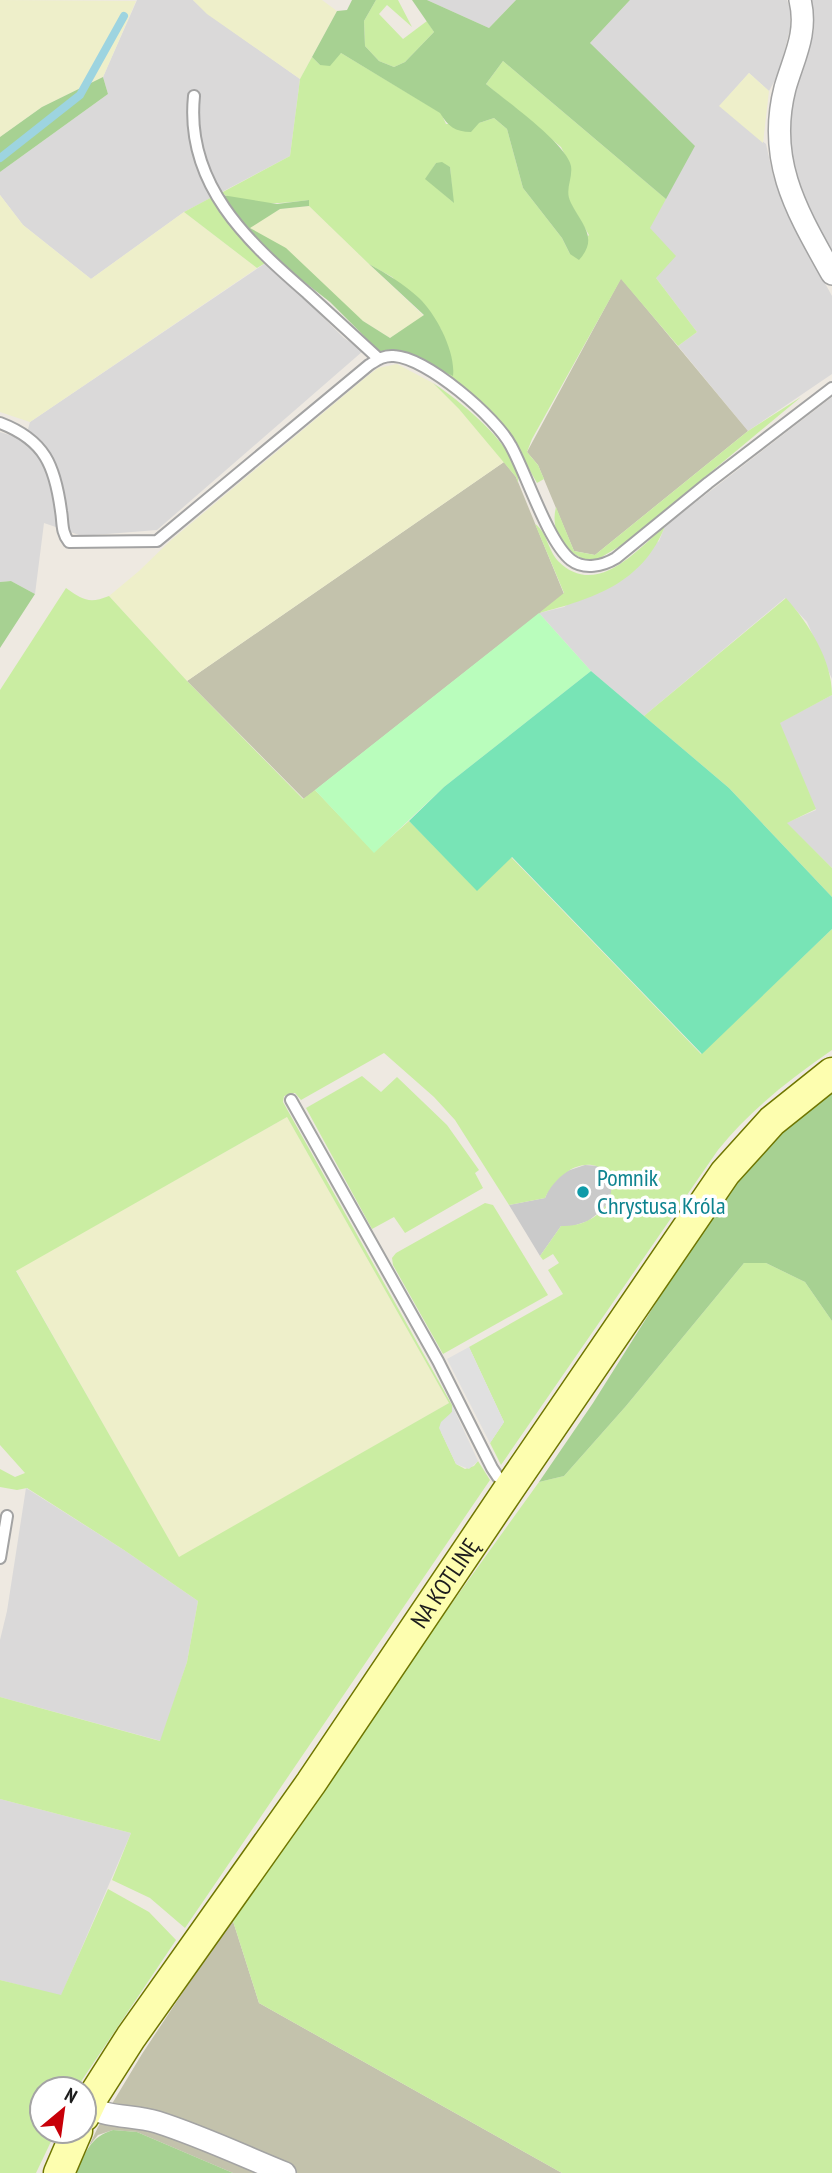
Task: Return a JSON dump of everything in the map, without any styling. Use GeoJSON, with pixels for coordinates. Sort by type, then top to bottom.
{"type":"FeatureCollection","features":[{"type":"Feature","properties":{"kind":"street"},"geometry":{"type":"LineString","coordinates":[[800,0],[804,25],[783,100],[779,122],[780,151],[794,202],[832,274]]}},
{"type":"Feature","properties":{"kind":"street","name":"NA KOTLINĘ"},"geometry":{"type":"LineString","coordinates":[[98,2093],[131,2037],[311,1783],[510,1486],[725,1173],[772,1121],[832,1073]]}},
{"type":"Feature","properties":{"kind":"street"},"geometry":{"type":"LineString","coordinates":[[98,2116],[136,2117],[166,2125],[285,2173]]}},
{"type":"Feature","properties":{"kind":"street","name":"NA KOTLINĘ"},"geometry":{"type":"LineString","coordinates":[[59,2173],[71,2145]]}},
{"type":"Feature","properties":{"kind":"lane"},"geometry":{"type":"LineString","coordinates":[[194,96],[193,127],[200,159],[214,191],[234,224],[272,263],[379,359]]}},
{"type":"Feature","properties":{"kind":"lane"},"geometry":{"type":"LineString","coordinates":[[0,424],[27,436],[46,454],[57,484],[63,532],[69,542],[157,541],[379,359],[394,356],[423,366],[458,390],[491,420],[510,444],[560,548],[573,561],[598,565],[616,558],[832,388]]}},
{"type":"Feature","properties":{"kind":"lane"},"geometry":{"type":"LineString","coordinates":[[291,1100],[438,1361],[492,1468],[498,1477],[510,1486]]}},
{"type":"Feature","properties":{"kind":"lane"},"geometry":{"type":"LineString","coordinates":[[0,1558],[7,1516]]}},
{"type":"Feature","properties":{"kind":"shaded area"},"geometry":{"type":"Polygon","coordinates":[[[0,0],[136,1],[103,77],[42,107],[0,137],[0,0]]]}},
{"type":"Feature","properties":{"kind":"shaded area"},"geometry":{"type":"Polygon","coordinates":[[[137,0],[193,0],[208,14],[300,79],[290,156],[184,212],[91,279],[23,225],[0,195],[0,172],[108,94],[103,77],[137,0]]]}},
{"type":"Feature","properties":{"kind":"shaded area"},"geometry":{"type":"Polygon","coordinates":[[[193,0],[322,0],[337,11],[300,79],[207,14],[193,0]]]}},
{"type":"Feature","properties":{"kind":"shaded area"},"geometry":{"type":"Polygon","coordinates":[[[427,0],[516,0],[489,28],[427,0]]]}},
{"type":"Feature","properties":{"kind":"shaded area"},"geometry":{"type":"Polygon","coordinates":[[[630,0],[787,0],[790,8],[790,29],[779,73],[769,91],[749,73],[720,106],[766,144],[773,175],[791,221],[832,296],[832,374],[748,431],[678,346],[697,332],[656,278],[650,228],[590,43],[630,0]]]}},
{"type":"Feature","properties":{"kind":"shaded area"},"geometry":{"type":"Polygon","coordinates":[[[807,0],[832,0],[832,257],[805,205],[792,170],[789,126],[793,90],[814,30],[807,0]]]}},
{"type":"Feature","properties":{"kind":"shaded area"},"geometry":{"type":"Polygon","coordinates":[[[749,73],[769,91],[763,143],[719,106],[749,73]]]}},
{"type":"Feature","properties":{"kind":"shaded area"},"geometry":{"type":"Polygon","coordinates":[[[0,195],[23,225],[91,279],[184,212],[257,268],[30,422],[0,412],[0,195]]]}},
{"type":"Feature","properties":{"kind":"shaded area"},"geometry":{"type":"Polygon","coordinates":[[[309,206],[424,316],[390,338],[363,321],[249,227],[280,209],[309,206]]]}},
{"type":"Feature","properties":{"kind":"shaded area"},"geometry":{"type":"Polygon","coordinates":[[[267,262],[344,338],[363,351],[157,530],[82,536],[44,523],[35,594],[11,581],[0,582],[0,432],[25,440],[30,422],[267,262]]]}},
{"type":"Feature","properties":{"kind":"shaded area"},"geometry":{"type":"Polygon","coordinates":[[[621,278],[748,431],[595,555],[574,551],[538,465],[527,452],[621,278]]]}},
{"type":"Feature","properties":{"kind":"shaded area"},"geometry":{"type":"Polygon","coordinates":[[[397,364],[433,383],[504,462],[187,681],[109,596],[170,541],[365,378],[378,368],[397,364]]]}},
{"type":"Feature","properties":{"kind":"shaded area"},"geometry":{"type":"Polygon","coordinates":[[[832,397],[832,679],[807,622],[785,598],[644,716],[591,671],[539,613],[564,607],[659,541],[665,526],[832,397]]]}},
{"type":"Feature","properties":{"kind":"shaded area"},"geometry":{"type":"Polygon","coordinates":[[[504,462],[516,477],[564,594],[304,799],[187,681],[504,462]]]}},
{"type":"Feature","properties":{"kind":"shaded area"},"geometry":{"type":"Polygon","coordinates":[[[832,695],[832,868],[786,823],[816,810],[779,723],[832,695]]]}},
{"type":"Feature","properties":{"kind":"shaded area"},"geometry":{"type":"Polygon","coordinates":[[[287,1117],[449,1403],[179,1558],[16,1270],[287,1117]]]}},
{"type":"Feature","properties":{"kind":"shaded area"},"geometry":{"type":"Polygon","coordinates":[[[585,1165],[598,1166],[608,1173],[613,1186],[609,1201],[588,1221],[573,1226],[561,1226],[540,1256],[509,1205],[545,1198],[557,1178],[567,1171],[585,1165]]]}},
{"type":"Feature","properties":{"kind":"shaded area"},"geometry":{"type":"Polygon","coordinates":[[[469,1347],[504,1422],[490,1443],[447,1359],[469,1347]]]}},
{"type":"Feature","properties":{"kind":"shaded area"},"geometry":{"type":"Polygon","coordinates":[[[452,1405],[478,1461],[469,1469],[456,1464],[439,1428],[441,1422],[452,1412],[452,1405]]]}},
{"type":"Feature","properties":{"kind":"shaded area"},"geometry":{"type":"Polygon","coordinates":[[[26,1488],[198,1601],[187,1662],[161,1741],[0,1697],[0,1640],[26,1488]]]}},
{"type":"Feature","properties":{"kind":"shaded area"},"geometry":{"type":"Polygon","coordinates":[[[0,1799],[131,1833],[61,1996],[0,1980],[0,1799]]]}},
{"type":"Feature","properties":{"kind":"shaded area"},"geometry":{"type":"Polygon","coordinates":[[[232,1918],[259,2003],[562,2173],[233,2173],[137,2132],[113,2130],[98,2135],[98,2127],[142,2054],[232,1918]]]}},
{"type":"Feature","properties":{"kind":"green space"},"geometry":{"type":"Polygon","coordinates":[[[352,0],[376,0],[364,21],[365,46],[379,61],[394,67],[405,62],[434,32],[412,0],[427,0],[489,28],[516,0],[630,0],[590,43],[695,146],[666,199],[503,61],[486,84],[559,146],[571,166],[569,198],[588,238],[588,245],[579,260],[570,254],[562,238],[523,188],[507,129],[494,118],[479,123],[471,132],[461,131],[449,125],[440,113],[341,53],[330,66],[320,65],[312,57],[337,11],[347,10],[352,0]]]}},
{"type":"Feature","properties":{"kind":"green space"},"geometry":{"type":"Polygon","coordinates":[[[376,0],[398,0],[412,27],[387,5],[379,14],[403,39],[427,21],[434,32],[405,62],[394,67],[379,61],[365,46],[364,21],[376,0]]]}},
{"type":"Feature","properties":{"kind":"green space"},"geometry":{"type":"Polygon","coordinates":[[[341,53],[441,113],[446,124],[479,123],[494,118],[507,129],[523,188],[562,238],[570,254],[589,235],[569,201],[567,190],[571,167],[561,147],[486,84],[503,61],[666,199],[650,228],[676,256],[656,278],[697,332],[678,346],[621,279],[532,439],[527,452],[538,465],[544,479],[537,483],[513,441],[423,361],[453,375],[441,329],[392,277],[369,264],[309,206],[309,200],[253,202],[221,193],[290,156],[300,79],[312,57],[320,65],[341,53]],[[436,163],[426,179],[453,202],[450,167],[436,163]]]}},
{"type":"Feature","properties":{"kind":"green space"},"geometry":{"type":"Polygon","coordinates":[[[103,77],[108,94],[0,172],[0,137],[42,107],[103,77]]]}},
{"type":"Feature","properties":{"kind":"green space"},"geometry":{"type":"Polygon","coordinates":[[[442,162],[450,167],[454,203],[425,179],[436,163],[442,162]]]}},
{"type":"Feature","properties":{"kind":"green space"},"geometry":{"type":"Polygon","coordinates":[[[222,195],[277,204],[309,200],[309,206],[280,209],[250,228],[286,248],[363,321],[390,338],[424,315],[369,264],[401,284],[425,305],[438,323],[448,345],[453,376],[404,352],[380,352],[330,302],[271,256],[240,223],[222,195]]]}},
{"type":"Feature","properties":{"kind":"green space"},"geometry":{"type":"Polygon","coordinates":[[[214,196],[237,233],[267,262],[257,268],[184,212],[214,196]]]}},
{"type":"Feature","properties":{"kind":"green space"},"geometry":{"type":"Polygon","coordinates":[[[433,383],[458,401],[500,441],[516,470],[518,483],[516,477],[459,409],[433,383]]]}},
{"type":"Feature","properties":{"kind":"green space"},"geometry":{"type":"Polygon","coordinates":[[[801,397],[627,542],[593,562],[576,555],[562,542],[555,526],[556,507],[574,551],[595,555],[748,431],[801,397]]]}},
{"type":"Feature","properties":{"kind":"green space"},"geometry":{"type":"Polygon","coordinates":[[[535,524],[558,561],[572,571],[587,575],[615,567],[665,526],[644,562],[630,575],[614,586],[578,602],[539,613],[564,593],[535,524]]]}},
{"type":"Feature","properties":{"kind":"green space"},"geometry":{"type":"Polygon","coordinates":[[[11,581],[35,594],[0,648],[0,582],[11,581]]]}},
{"type":"Feature","properties":{"kind":"green space"},"geometry":{"type":"Polygon","coordinates":[[[66,588],[86,600],[109,596],[187,681],[303,799],[315,790],[374,852],[409,821],[477,890],[511,857],[701,1054],[832,929],[832,1050],[771,1096],[718,1150],[501,1465],[490,1443],[504,1422],[469,1347],[563,1294],[548,1270],[559,1263],[553,1254],[543,1260],[540,1256],[561,1226],[583,1223],[601,1212],[611,1195],[608,1173],[599,1167],[581,1166],[563,1174],[545,1198],[509,1205],[455,1120],[434,1097],[384,1053],[301,1100],[295,1093],[284,1096],[283,1102],[452,1405],[453,1410],[441,1432],[456,1464],[465,1469],[474,1466],[478,1461],[490,1480],[185,1928],[150,1898],[112,1880],[131,1833],[0,1799],[0,1697],[160,1741],[187,1662],[198,1601],[27,1488],[17,1490],[0,1487],[0,1469],[15,1477],[25,1473],[0,1445],[0,690],[66,588]],[[287,1117],[16,1271],[179,1557],[449,1403],[287,1117]]]}},
{"type":"Feature","properties":{"kind":"green space"},"geometry":{"type":"Polygon","coordinates":[[[786,598],[818,643],[828,669],[832,695],[780,723],[816,809],[787,823],[832,868],[832,897],[729,788],[644,716],[786,598]]]}},
{"type":"Feature","properties":{"kind":"green space"},"geometry":{"type":"Polygon","coordinates":[[[539,613],[591,671],[444,787],[374,853],[315,790],[539,613]]]}},
{"type":"Feature","properties":{"kind":"green space"},"geometry":{"type":"Polygon","coordinates":[[[591,671],[729,788],[832,897],[832,929],[702,1054],[512,857],[477,891],[409,821],[444,787],[591,671]]]}},
{"type":"Feature","properties":{"kind":"green space"},"geometry":{"type":"Polygon","coordinates":[[[362,1076],[381,1092],[397,1077],[447,1125],[479,1170],[475,1173],[483,1188],[405,1233],[394,1217],[372,1229],[306,1108],[362,1076]]]}},
{"type":"Feature","properties":{"kind":"green space"},"geometry":{"type":"Polygon","coordinates":[[[832,1092],[832,1321],[805,1282],[766,1263],[744,1263],[626,1406],[564,1476],[539,1482],[593,1403],[688,1252],[747,1168],[799,1114],[832,1092]]]}},
{"type":"Feature","properties":{"kind":"green space"},"geometry":{"type":"Polygon","coordinates":[[[485,1203],[493,1205],[548,1295],[443,1354],[393,1265],[392,1258],[396,1253],[485,1203]]]}},
{"type":"Feature","properties":{"kind":"green space"},"geometry":{"type":"Polygon","coordinates":[[[744,1263],[766,1263],[805,1282],[832,1321],[832,2173],[562,2173],[259,2003],[232,1918],[337,1763],[539,1482],[564,1476],[626,1406],[744,1263]]]}},
{"type":"Feature","properties":{"kind":"green space"},"geometry":{"type":"Polygon","coordinates":[[[108,1889],[149,1912],[176,1940],[85,2075],[28,2075],[28,2145],[49,2145],[36,2173],[0,2173],[0,1980],[61,1995],[108,1889]]]}},
{"type":"Feature","properties":{"kind":"green space"},"geometry":{"type":"Polygon","coordinates":[[[113,2130],[137,2132],[233,2173],[76,2173],[86,2152],[91,2145],[98,2145],[98,2138],[113,2130]]]}},
{"type":"Feature","properties":{"kind":"waterway"},"geometry":{"type":"LineString","coordinates":[[0,158],[80,95],[124,16]]}},
{"type":"Feature","properties":{"kind":"place","name":"Pomnik Chrystusa Króla"},"geometry":{"type":"Point","coordinates":[583,1192]}}]}
